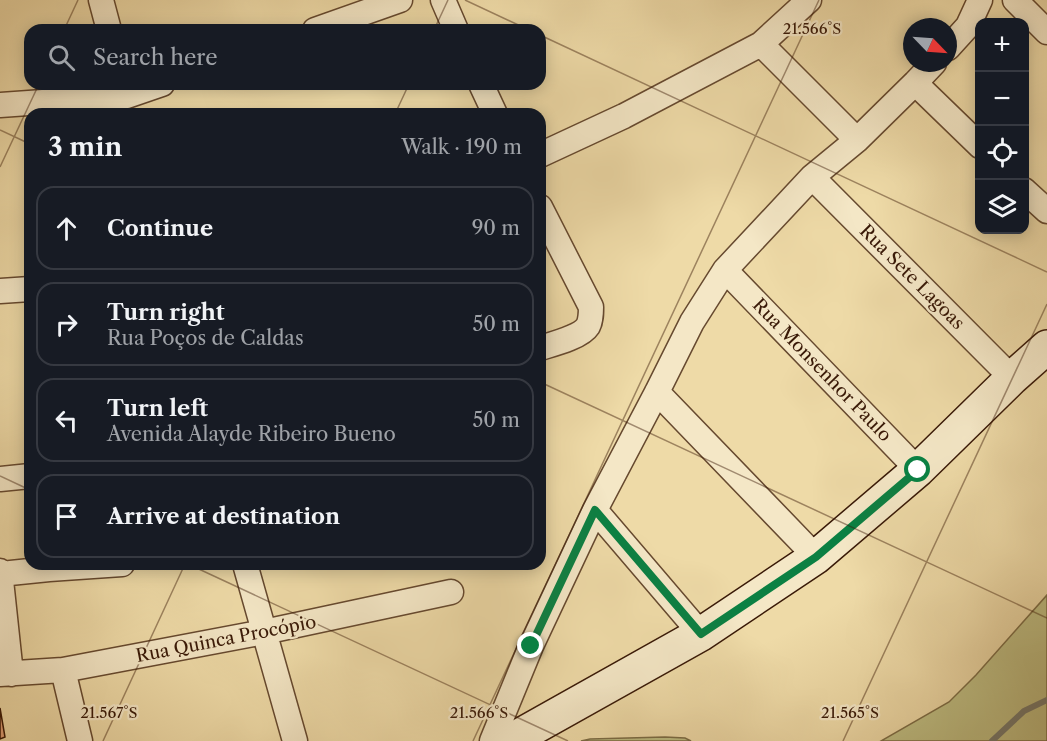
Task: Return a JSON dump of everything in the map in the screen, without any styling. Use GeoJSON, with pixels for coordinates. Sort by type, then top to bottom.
{"type":"FeatureCollection","features":[{"type":"Feature","properties":{"kind":"street"},"geometry":{"type":"LineString","coordinates":[[101,0],[107,24]]}},
{"type":"Feature","properties":{"kind":"street"},"geometry":{"type":"LineString","coordinates":[[332,24],[400,0]]}},
{"type":"Feature","properties":{"kind":"street"},"geometry":{"type":"LineString","coordinates":[[443,0],[453,24]]}},
{"type":"Feature","properties":{"kind":"street"},"geometry":{"type":"LineString","coordinates":[[546,152],[624,116],[761,44],[809,0]]}},
{"type":"Feature","properties":{"kind":"street"},"geometry":{"type":"LineString","coordinates":[[968,26],[980,0]]}},
{"type":"Feature","properties":{"kind":"street"},"geometry":{"type":"LineString","coordinates":[[957,38],[999,0]]}},
{"type":"Feature","properties":{"kind":"street"},"geometry":{"type":"LineString","coordinates":[[1015,0],[1047,32]]}},
{"type":"Feature","properties":{"kind":"street"},"geometry":{"type":"LineString","coordinates":[[761,44],[857,140]]}},
{"type":"Feature","properties":{"kind":"street"},"geometry":{"type":"LineString","coordinates":[[492,741],[531,646],[595,510],[692,322],[725,270],[812,177],[857,140],[925,72]]}},
{"type":"Feature","properties":{"kind":"street"},"geometry":{"type":"LineString","coordinates":[[915,83],[975,141]]}},
{"type":"Feature","properties":{"kind":"street"},"geometry":{"type":"LineString","coordinates":[[0,105],[127,98],[147,90]]}},
{"type":"Feature","properties":{"kind":"street"},"geometry":{"type":"LineString","coordinates":[[485,90],[492,108]]}},
{"type":"Feature","properties":{"kind":"street","name":"Rua Sete Lagoas"},"geometry":{"type":"LineString","coordinates":[[812,177],[1012,378]]}},
{"type":"Feature","properties":{"kind":"street"},"geometry":{"type":"LineString","coordinates":[[1029,195],[1047,212]]}},
{"type":"Feature","properties":{"kind":"street"},"geometry":{"type":"LineString","coordinates":[[546,219],[591,307],[591,318],[582,333],[546,346]]}},
{"type":"Feature","properties":{"kind":"street","name":"Rua Monsenhor Paulo"},"geometry":{"type":"LineString","coordinates":[[725,270],[918,470]]}},
{"type":"Feature","properties":{"kind":"street"},"geometry":{"type":"LineString","coordinates":[[0,291],[24,289]]}},
{"type":"Feature","properties":{"kind":"street"},"geometry":{"type":"LineString","coordinates":[[510,741],[701,634],[816,557],[918,470],[1047,347]]}},
{"type":"Feature","properties":{"kind":"street"},"geometry":{"type":"LineString","coordinates":[[657,393],[816,557]]}},
{"type":"Feature","properties":{"kind":"street"},"geometry":{"type":"LineString","coordinates":[[0,479],[24,477]]}},
{"type":"Feature","properties":{"kind":"street"},"geometry":{"type":"LineString","coordinates":[[595,510],[701,634]]}},
{"type":"Feature","properties":{"kind":"street"},"geometry":{"type":"LineString","coordinates":[[5,674],[0,572],[24,570]]}},
{"type":"Feature","properties":{"kind":"street"},"geometry":{"type":"LineString","coordinates":[[247,570],[295,741]]}},
{"type":"Feature","properties":{"kind":"street","name":"Rua Quinca Procópio"},"geometry":{"type":"LineString","coordinates":[[5,674],[63,670],[264,632],[451,591]]}},
{"type":"Feature","properties":{"kind":"street"},"geometry":{"type":"LineString","coordinates":[[63,670],[80,741]]}},
{"type":"Feature","properties":{"kind":"green space"},"geometry":{"type":"Polygon","coordinates":[[[1047,595],[1047,741],[881,741],[949,702],[1047,595]]]}},
{"type":"Feature","properties":{"kind":"green space"},"geometry":{"type":"Polygon","coordinates":[[[685,738],[691,741],[581,741],[590,739],[685,738]]]}},
{"type":"Feature","properties":{"kind":"building"},"geometry":{"type":"Polygon","coordinates":[[[0,708],[5,737],[0,739],[0,708]]]}},
{"type":"Feature","properties":{"kind":"waterway"},"geometry":{"type":"LineString","coordinates":[[992,741],[1024,711],[1047,700]]}},
{"type":"Feature","properties":{"kind":"route"},"geometry":{"type":"LineString","coordinates":[[531,646],[595,510],[701,634],[816,557],[918,470]]}}]}
